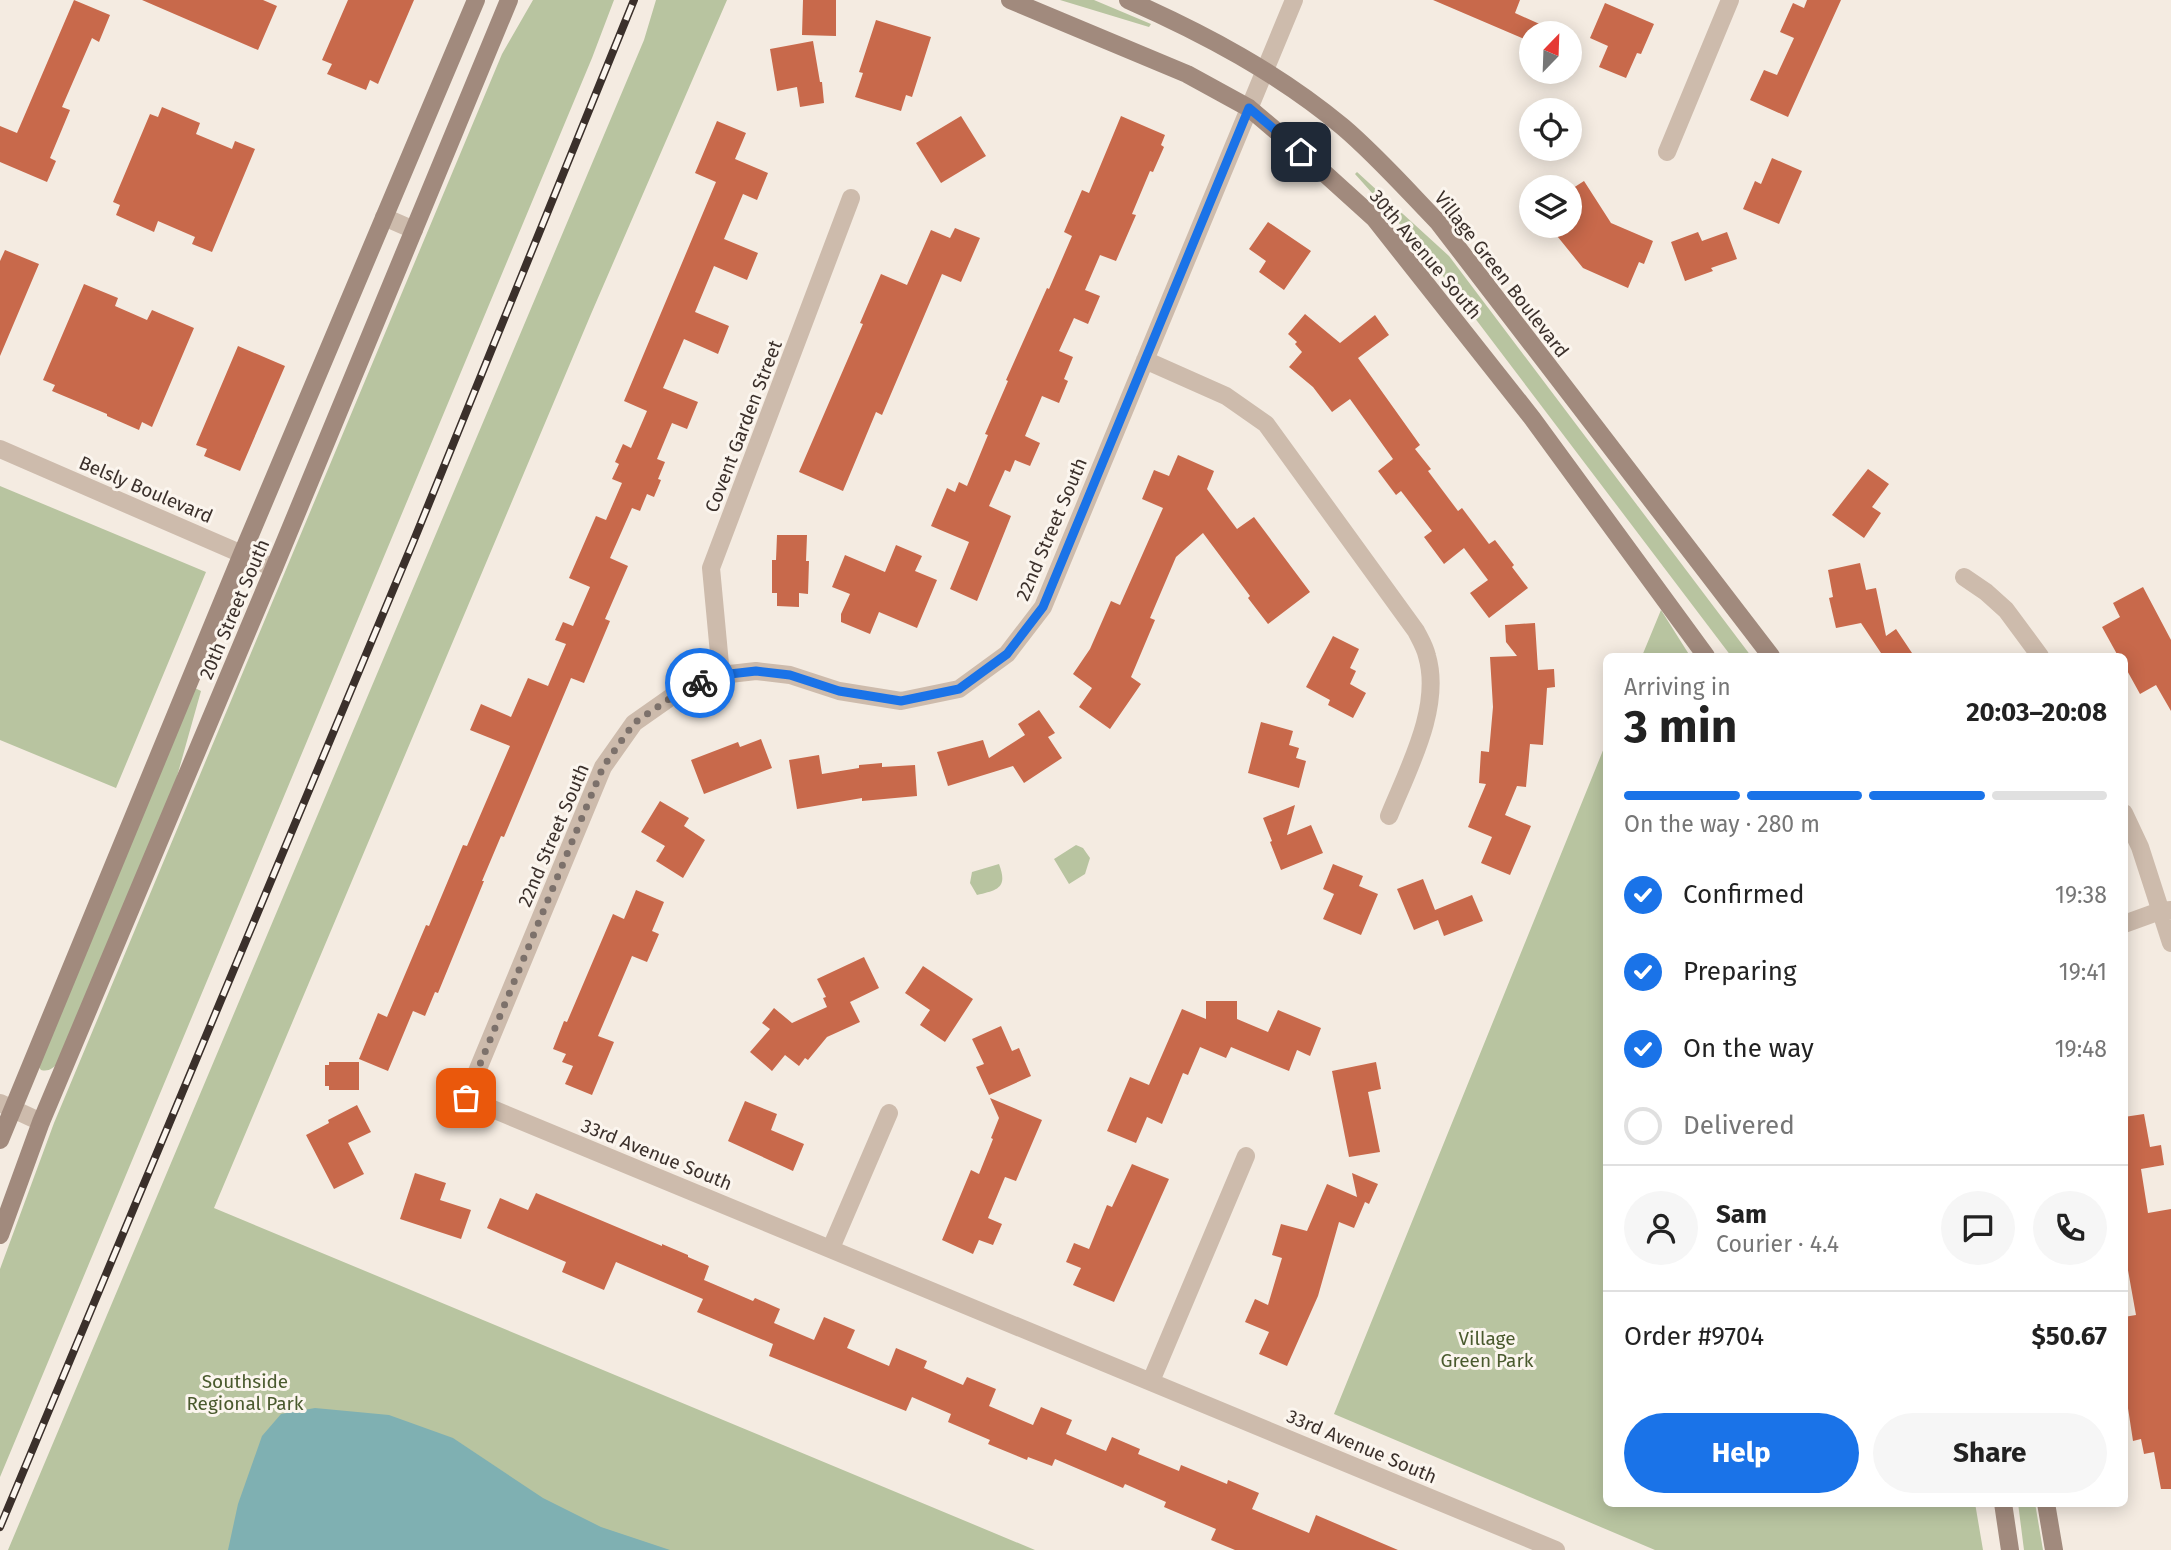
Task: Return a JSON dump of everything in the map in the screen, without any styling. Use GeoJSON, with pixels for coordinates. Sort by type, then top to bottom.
{"type":"FeatureCollection","features":[{"type":"Feature","properties":{"kind":"street","name":"20th Street South"},"geometry":{"type":"LineString","coordinates":[[0,1140],[6,1106],[475,0]]}},
{"type":"Feature","properties":{"kind":"street","name":"20th Street South"},"geometry":{"type":"LineString","coordinates":[[0,1235],[41,1122],[509,0]]}},
{"type":"Feature","properties":{"kind":"street","name":"30th Avenue South"},"geometry":{"type":"LineString","coordinates":[[1010,0],[1187,74],[1249,108],[1374,218],[1532,418],[1704,653]]}},
{"type":"Feature","properties":{"kind":"street","name":"Village Green Boulevard"},"geometry":{"type":"LineString","coordinates":[[1128,0],[1217,42],[1265,70],[1343,127],[1391,172],[1438,222],[1769,653]]}},
{"type":"Feature","properties":{"kind":"street","name":"22nd Street South"},"geometry":{"type":"LineString","coordinates":[[466,1098],[603,767],[634,723],[681,691],[721,675],[756,671],[790,675],[839,691],[901,701],[959,689],[1007,654],[1043,607],[1294,0]]}},
{"type":"Feature","properties":{"kind":"street"},"geometry":{"type":"LineString","coordinates":[[1667,152],[1730,0]]}},
{"type":"Feature","properties":{"kind":"street","name":"Covent Garden Street"},"geometry":{"type":"LineString","coordinates":[[721,675],[711,568],[851,198]]}},
{"type":"Feature","properties":{"kind":"street"},"geometry":{"type":"LineString","coordinates":[[384,217],[414,230]]}},
{"type":"Feature","properties":{"kind":"street"},"geometry":{"type":"LineString","coordinates":[[1145,360],[1226,396],[1266,424],[1416,631],[1427,657],[1431,692],[1423,733],[1390,816]]}},
{"type":"Feature","properties":{"kind":"street","name":"Belsly Boulevard"},"geometry":{"type":"LineString","coordinates":[[0,449],[274,568]]}},
{"type":"Feature","properties":{"kind":"street"},"geometry":{"type":"LineString","coordinates":[[1964,578],[1986,592],[2006,610],[2038,653]]}},
{"type":"Feature","properties":{"kind":"street"},"geometry":{"type":"LineString","coordinates":[[2128,822],[2166,911],[2171,943]]}},
{"type":"Feature","properties":{"kind":"street"},"geometry":{"type":"LineString","coordinates":[[2128,923],[2166,911]]}},
{"type":"Feature","properties":{"kind":"street","name":"33rd Avenue South"},"geometry":{"type":"LineString","coordinates":[[466,1098],[1556,1550]]}},
{"type":"Feature","properties":{"kind":"street"},"geometry":{"type":"LineString","coordinates":[[6,1106],[41,1122]]}},
{"type":"Feature","properties":{"kind":"street"},"geometry":{"type":"LineString","coordinates":[[831,1248],[889,1113]]}},
{"type":"Feature","properties":{"kind":"street"},"geometry":{"type":"LineString","coordinates":[[1151,1381],[1246,1156]]}},
{"type":"Feature","properties":{"kind":"street"},"geometry":{"type":"LineString","coordinates":[[2004,1507],[2010,1550]]}},
{"type":"Feature","properties":{"kind":"street"},"geometry":{"type":"LineString","coordinates":[[2047,1507],[2054,1550]]}},
{"type":"Feature","properties":{"kind":"green space"},"geometry":{"type":"Polygon","coordinates":[[[533,0],[614,0],[0,1477],[0,1269],[54,1123],[502,54],[533,0]]]}},
{"type":"Feature","properties":{"kind":"green space","name":"Southside Regional Park"},"geometry":{"type":"Polygon","coordinates":[[[656,0],[727,0],[591,314],[214,1208],[1035,1550],[8,1550],[644,40],[656,0]]]}},
{"type":"Feature","properties":{"kind":"green space"},"geometry":{"type":"Polygon","coordinates":[[[1060,0],[1094,0],[1151,24],[1149,27],[1060,0]]]}},
{"type":"Feature","properties":{"kind":"green space"},"geometry":{"type":"Polygon","coordinates":[[[1357,172],[1449,256],[1749,653],[1729,653],[1424,251],[1355,174],[1357,172]]]}},
{"type":"Feature","properties":{"kind":"green space"},"geometry":{"type":"Polygon","coordinates":[[[0,486],[206,572],[116,788],[0,740],[0,486]]]}},
{"type":"Feature","properties":{"kind":"green space"},"geometry":{"type":"Polygon","coordinates":[[[1661,610],[1688,653],[1643,653],[1661,610]]]}},
{"type":"Feature","properties":{"kind":"green space"},"geometry":{"type":"Polygon","coordinates":[[[195,688],[201,691],[176,780],[58,1063],[49,1070],[41,1070],[38,1066],[195,688]]]}},
{"type":"Feature","properties":{"kind":"green space","name":"Village Green Park"},"geometry":{"type":"Polygon","coordinates":[[[1603,750],[1603,1507],[1976,1507],[1983,1550],[1655,1550],[1334,1414],[1603,750]]]}},
{"type":"Feature","properties":{"kind":"green space"},"geometry":{"type":"Polygon","coordinates":[[[1076,845],[1083,848],[1090,858],[1085,874],[1069,884],[1054,859],[1076,845]]]}},
{"type":"Feature","properties":{"kind":"green space"},"geometry":{"type":"Polygon","coordinates":[[[999,864],[1002,883],[996,889],[977,895],[970,883],[972,872],[999,864]]]}},
{"type":"Feature","properties":{"kind":"green space"},"geometry":{"type":"Polygon","coordinates":[[[2019,1507],[2036,1507],[2043,1550],[2024,1550],[2019,1507]]]}},
{"type":"Feature","properties":{"kind":"water"},"geometry":{"type":"Polygon","coordinates":[[[315,1408],[389,1415],[453,1438],[543,1498],[601,1527],[670,1550],[228,1550],[238,1504],[262,1436],[281,1414],[315,1408]]]}},
{"type":"Feature","properties":{"kind":"building"},"geometry":{"type":"Polygon","coordinates":[[[74,0],[110,15],[99,42],[92,38],[62,107],[70,110],[50,158],[56,161],[47,182],[0,162],[0,126],[17,133],[74,0]]]}},
{"type":"Feature","properties":{"kind":"building"},"geometry":{"type":"Polygon","coordinates":[[[142,0],[263,0],[277,6],[258,50],[142,0]]]}},
{"type":"Feature","properties":{"kind":"building"},"geometry":{"type":"Polygon","coordinates":[[[348,0],[414,0],[378,84],[370,80],[366,90],[327,74],[332,64],[322,60],[348,0]]]}},
{"type":"Feature","properties":{"kind":"building"},"geometry":{"type":"Polygon","coordinates":[[[803,0],[836,0],[836,36],[802,35],[803,0]]]}},
{"type":"Feature","properties":{"kind":"building"},"geometry":{"type":"Polygon","coordinates":[[[1433,0],[1520,0],[1515,13],[1533,21],[1519,21],[1519,37],[1433,0]]]}},
{"type":"Feature","properties":{"kind":"building"},"geometry":{"type":"Polygon","coordinates":[[[1807,0],[1841,0],[1788,117],[1750,100],[1764,70],[1777,75],[1794,38],[1780,32],[1793,3],[1804,8],[1807,0]]]}},
{"type":"Feature","properties":{"kind":"building"},"geometry":{"type":"Polygon","coordinates":[[[1605,3],[1654,24],[1641,54],[1637,53],[1626,78],[1599,67],[1608,46],[1590,38],[1605,3]]]}},
{"type":"Feature","properties":{"kind":"building"},"geometry":{"type":"Polygon","coordinates":[[[876,20],[931,37],[912,97],[906,95],[901,111],[855,97],[863,73],[859,72],[876,20]]]}},
{"type":"Feature","properties":{"kind":"building"},"geometry":{"type":"Polygon","coordinates":[[[813,41],[824,103],[800,107],[797,87],[777,91],[770,49],[813,41]]]}},
{"type":"Feature","properties":{"kind":"building"},"geometry":{"type":"Polygon","coordinates":[[[162,107],[200,123],[196,134],[232,149],[235,141],[255,149],[212,252],[192,244],[195,237],[158,221],[154,232],[116,215],[120,205],[113,202],[150,114],[158,117],[162,107]]]}},
{"type":"Feature","properties":{"kind":"building"},"geometry":{"type":"Polygon","coordinates":[[[961,116],[986,156],[941,183],[916,143],[961,116]]]}},
{"type":"Feature","properties":{"kind":"building"},"geometry":{"type":"Polygon","coordinates":[[[1121,116],[1165,135],[1161,145],[1164,147],[1153,172],[1150,171],[1132,214],[1136,215],[1116,261],[1100,255],[1085,290],[1100,296],[1088,324],[1074,318],[1059,351],[1073,357],[1064,379],[1068,381],[1059,403],[1042,396],[1025,436],[1040,443],[1030,466],[1015,460],[1010,472],[1005,470],[989,506],[1011,516],[977,601],[950,589],[969,542],[931,526],[947,488],[955,492],[959,482],[967,486],[988,435],[985,434],[1008,381],[1006,380],[1072,236],[1064,232],[1082,190],[1089,193],[1121,116]]]}},
{"type":"Feature","properties":{"kind":"building"},"geometry":{"type":"Polygon","coordinates":[[[717,121],[746,133],[735,159],[768,173],[757,200],[743,194],[724,239],[758,253],[747,280],[714,266],[695,312],[729,326],[718,354],[684,339],[663,388],[698,402],[687,429],[672,423],[657,459],[665,462],[654,497],[647,494],[640,511],[632,508],[610,558],[628,566],[605,619],[610,621],[584,683],[571,678],[504,837],[501,836],[482,881],[438,993],[435,992],[425,1016],[413,1011],[388,1071],[359,1059],[378,1013],[387,1017],[426,925],[429,926],[463,845],[467,846],[510,746],[470,730],[481,704],[511,717],[528,678],[548,686],[566,644],[555,640],[563,622],[573,626],[590,587],[569,578],[596,516],[606,520],[622,483],[612,479],[619,464],[615,462],[623,444],[631,448],[647,411],[624,401],[716,182],[695,173],[717,121]]]}},
{"type":"Feature","properties":{"kind":"building"},"geometry":{"type":"Polygon","coordinates":[[[1772,158],[1802,171],[1779,224],[1743,209],[1755,181],[1761,184],[1772,158]]]}},
{"type":"Feature","properties":{"kind":"building"},"geometry":{"type":"Polygon","coordinates":[[[1584,181],[1611,223],[1653,241],[1644,264],[1639,262],[1628,288],[1583,268],[1559,238],[1582,238],[1584,181]]]}},
{"type":"Feature","properties":{"kind":"building"},"geometry":{"type":"Polygon","coordinates":[[[1268,222],[1311,251],[1284,290],[1259,272],[1266,261],[1249,249],[1268,222]]]}},
{"type":"Feature","properties":{"kind":"building"},"geometry":{"type":"Polygon","coordinates":[[[955,228],[980,238],[961,282],[942,274],[882,415],[876,412],[843,491],[799,472],[863,324],[860,323],[881,274],[907,285],[931,230],[950,238],[955,228]]]}},
{"type":"Feature","properties":{"kind":"building"},"geometry":{"type":"Polygon","coordinates":[[[1698,232],[1702,241],[1727,232],[1737,259],[1685,281],[1671,242],[1698,232]]]}},
{"type":"Feature","properties":{"kind":"building"},"geometry":{"type":"Polygon","coordinates":[[[5,250],[39,264],[0,356],[0,261],[5,250]]]}},
{"type":"Feature","properties":{"kind":"building"},"geometry":{"type":"Polygon","coordinates":[[[84,284],[118,298],[115,306],[147,320],[152,310],[194,328],[152,427],[142,422],[139,430],[52,391],[55,385],[43,380],[84,284]]]}},
{"type":"Feature","properties":{"kind":"building"},"geometry":{"type":"Polygon","coordinates":[[[1305,314],[1340,343],[1375,315],[1389,335],[1358,358],[1420,445],[1415,449],[1431,469],[1428,471],[1458,511],[1462,508],[1489,544],[1495,540],[1528,588],[1489,618],[1470,593],[1488,580],[1464,548],[1444,564],[1424,537],[1432,531],[1401,491],[1396,495],[1378,471],[1393,459],[1350,399],[1332,412],[1313,387],[1289,367],[1302,352],[1295,344],[1297,342],[1288,334],[1305,314]]]}},
{"type":"Feature","properties":{"kind":"building"},"geometry":{"type":"Polygon","coordinates":[[[238,346],[285,366],[240,471],[204,456],[207,449],[196,445],[238,346]]]}},
{"type":"Feature","properties":{"kind":"building"},"geometry":{"type":"Polygon","coordinates":[[[1178,455],[1214,471],[1207,489],[1237,529],[1254,517],[1310,592],[1268,624],[1203,533],[1176,557],[1150,618],[1155,620],[1131,677],[1141,684],[1110,729],[1079,707],[1092,688],[1073,674],[1090,649],[1111,601],[1120,605],[1163,508],[1142,499],[1154,470],[1169,476],[1178,455]]]}},
{"type":"Feature","properties":{"kind":"building"},"geometry":{"type":"Polygon","coordinates":[[[1868,469],[1889,484],[1872,507],[1881,513],[1864,538],[1832,515],[1868,469]]]}},
{"type":"Feature","properties":{"kind":"building"},"geometry":{"type":"Polygon","coordinates":[[[777,535],[807,535],[808,594],[799,593],[799,607],[777,606],[777,593],[772,593],[772,560],[776,560],[777,535]]]}},
{"type":"Feature","properties":{"kind":"building"},"geometry":{"type":"Polygon","coordinates":[[[896,545],[922,556],[915,571],[937,580],[917,628],[879,612],[870,634],[841,622],[841,614],[850,594],[832,587],[845,555],[885,572],[896,545]]]}},
{"type":"Feature","properties":{"kind":"building"},"geometry":{"type":"Polygon","coordinates":[[[1860,563],[1866,590],[1876,588],[1886,636],[1896,629],[1912,653],[1881,653],[1861,623],[1836,628],[1829,598],[1833,597],[1828,570],[1860,563]]]}},
{"type":"Feature","properties":{"kind":"building"},"geometry":{"type":"Polygon","coordinates":[[[2143,587],[2171,640],[2171,711],[2156,685],[2140,694],[2128,672],[2128,653],[2116,653],[2102,627],[2120,617],[2113,603],[2143,587]]]}},
{"type":"Feature","properties":{"kind":"building"},"geometry":{"type":"Polygon","coordinates":[[[1535,623],[1538,670],[1554,669],[1555,687],[1547,688],[1543,745],[1530,744],[1526,787],[1517,786],[1505,815],[1531,826],[1510,875],[1481,863],[1492,837],[1468,827],[1486,784],[1479,783],[1481,751],[1489,752],[1493,707],[1490,657],[1517,656],[1506,642],[1505,625],[1535,623]]]}},
{"type":"Feature","properties":{"kind":"building"},"geometry":{"type":"Polygon","coordinates":[[[1333,636],[1359,649],[1350,668],[1356,671],[1350,684],[1366,693],[1353,718],[1328,705],[1330,700],[1306,687],[1333,636]]]}},
{"type":"Feature","properties":{"kind":"building"},"geometry":{"type":"Polygon","coordinates":[[[1039,710],[1055,733],[1048,737],[1062,758],[1024,783],[1013,766],[948,786],[937,752],[983,740],[989,758],[1025,735],[1018,724],[1039,710]]]}},
{"type":"Feature","properties":{"kind":"building"},"geometry":{"type":"Polygon","coordinates":[[[1261,722],[1293,731],[1289,745],[1299,748],[1296,758],[1306,761],[1299,788],[1248,773],[1261,722]]]}},
{"type":"Feature","properties":{"kind":"building"},"geometry":{"type":"Polygon","coordinates":[[[761,739],[772,768],[704,794],[691,760],[738,742],[740,747],[761,739]]]}},
{"type":"Feature","properties":{"kind":"building"},"geometry":{"type":"Polygon","coordinates":[[[819,755],[822,774],[859,768],[859,765],[915,765],[917,796],[862,801],[862,798],[797,809],[789,760],[819,755]]]}},
{"type":"Feature","properties":{"kind":"building"},"geometry":{"type":"Polygon","coordinates":[[[660,801],[689,818],[684,826],[705,840],[683,878],[656,861],[665,846],[641,832],[660,801]]]}},
{"type":"Feature","properties":{"kind":"building"},"geometry":{"type":"Polygon","coordinates":[[[1295,805],[1287,835],[1311,825],[1323,853],[1281,870],[1263,818],[1295,805]]]}},
{"type":"Feature","properties":{"kind":"building"},"geometry":{"type":"Polygon","coordinates":[[[1333,864],[1363,876],[1359,886],[1378,894],[1361,935],[1323,919],[1334,894],[1323,889],[1333,864]]]}},
{"type":"Feature","properties":{"kind":"building"},"geometry":{"type":"Polygon","coordinates":[[[1423,879],[1435,910],[1472,895],[1483,921],[1444,936],[1438,920],[1414,930],[1397,889],[1423,879]]]}},
{"type":"Feature","properties":{"kind":"building"},"geometry":{"type":"Polygon","coordinates":[[[636,890],[664,902],[652,931],[659,934],[647,962],[632,956],[598,1036],[614,1042],[592,1095],[565,1084],[573,1066],[562,1062],[566,1054],[553,1049],[613,914],[624,919],[636,890]]]}},
{"type":"Feature","properties":{"kind":"building"},"geometry":{"type":"Polygon","coordinates":[[[864,957],[879,988],[850,1002],[860,1022],[827,1037],[808,1060],[805,1058],[799,1066],[785,1055],[772,1071],[750,1052],[770,1029],[762,1023],[774,1008],[792,1023],[827,1007],[823,998],[826,997],[817,979],[864,957]]]}},
{"type":"Feature","properties":{"kind":"building"},"geometry":{"type":"Polygon","coordinates":[[[923,966],[973,999],[945,1042],[920,1025],[930,1010],[905,993],[923,966]]]}},
{"type":"Feature","properties":{"kind":"building"},"geometry":{"type":"Polygon","coordinates":[[[1206,1001],[1237,1001],[1237,1019],[1268,1032],[1278,1010],[1321,1028],[1310,1056],[1297,1050],[1289,1071],[1231,1047],[1226,1058],[1200,1047],[1188,1075],[1183,1073],[1162,1124],[1147,1117],[1136,1143],[1107,1131],[1130,1077],[1149,1085],[1182,1009],[1206,1019],[1206,1001]]]}},
{"type":"Feature","properties":{"kind":"building"},"geometry":{"type":"Polygon","coordinates":[[[1001,1026],[1012,1051],[1019,1048],[1031,1076],[989,1095],[976,1067],[984,1064],[972,1039],[1001,1026]]]}},
{"type":"Feature","properties":{"kind":"building"},"geometry":{"type":"Polygon","coordinates":[[[329,1062],[359,1062],[359,1090],[329,1090],[329,1086],[325,1086],[325,1065],[329,1065],[329,1062]]]}},
{"type":"Feature","properties":{"kind":"building"},"geometry":{"type":"Polygon","coordinates":[[[1376,1062],[1381,1089],[1368,1092],[1380,1152],[1349,1157],[1332,1071],[1376,1062]]]}},
{"type":"Feature","properties":{"kind":"building"},"geometry":{"type":"Polygon","coordinates":[[[990,1098],[1042,1120],[1016,1181],[1005,1177],[988,1218],[1002,1224],[993,1245],[979,1240],[973,1254],[942,1240],[971,1170],[979,1174],[993,1139],[991,1138],[999,1118],[990,1098]]]}},
{"type":"Feature","properties":{"kind":"building"},"geometry":{"type":"Polygon","coordinates":[[[745,1101],[777,1114],[771,1130],[804,1144],[793,1171],[728,1141],[745,1101]]]}},
{"type":"Feature","properties":{"kind":"building"},"geometry":{"type":"Polygon","coordinates":[[[357,1105],[371,1132],[348,1143],[364,1174],[334,1189],[306,1135],[357,1105]]]}},
{"type":"Feature","properties":{"kind":"building"},"geometry":{"type":"Polygon","coordinates":[[[2144,1114],[2150,1147],[2161,1145],[2164,1165],[2141,1169],[2148,1213],[2171,1209],[2171,1489],[2161,1489],[2154,1452],[2144,1454],[2141,1439],[2133,1441],[2128,1408],[2128,1316],[2136,1315],[2128,1270],[2128,1116],[2144,1114]]]}},
{"type":"Feature","properties":{"kind":"building"},"geometry":{"type":"Polygon","coordinates":[[[1132,1164],[1169,1179],[1114,1302],[1073,1285],[1081,1268],[1066,1262],[1074,1243],[1089,1249],[1107,1205],[1112,1207],[1132,1164]]]}},
{"type":"Feature","properties":{"kind":"building"},"geometry":{"type":"Polygon","coordinates":[[[415,1173],[446,1183],[440,1200],[471,1210],[461,1239],[400,1219],[415,1173]]]}},
{"type":"Feature","properties":{"kind":"building"},"geometry":{"type":"Polygon","coordinates":[[[1352,1173],[1378,1184],[1369,1204],[1365,1202],[1354,1228],[1339,1222],[1318,1296],[1287,1366],[1259,1354],[1269,1332],[1245,1322],[1255,1299],[1268,1305],[1282,1258],[1272,1255],[1281,1224],[1307,1231],[1327,1184],[1357,1197],[1352,1173]]]}},
{"type":"Feature","properties":{"kind":"building"},"geometry":{"type":"Polygon","coordinates":[[[536,1193],[709,1266],[704,1280],[753,1301],[755,1298],[780,1309],[774,1323],[814,1340],[824,1317],[855,1330],[847,1348],[889,1366],[896,1348],[927,1361],[924,1368],[963,1385],[967,1377],[996,1389],[989,1406],[1033,1425],[1041,1407],[1072,1420],[1066,1434],[1106,1451],[1112,1437],[1140,1449],[1138,1454],[1179,1471],[1181,1465],[1227,1484],[1228,1480],[1259,1493],[1252,1509],[1309,1533],[1316,1515],[1398,1550],[1235,1550],[1211,1540],[1216,1529],[1164,1507],[1166,1502],[1125,1484],[1123,1488],[1055,1459],[1052,1466],[1028,1457],[1027,1460],[988,1444],[990,1440],[948,1422],[951,1414],[912,1397],[906,1411],[769,1356],[773,1344],[697,1312],[703,1299],[616,1262],[604,1290],[562,1272],[566,1262],[487,1228],[500,1198],[528,1210],[536,1193]]]}},
{"type":"Feature","properties":{"kind":"railway"},"geometry":{"type":"LineString","coordinates":[[0,1527],[414,540],[634,0]]}},
{"type":"Feature","properties":{"kind":"way so far"},"geometry":{"type":"LineString","coordinates":[[466,1098],[603,767],[634,723],[681,691],[700,683]]}},
{"type":"Feature","properties":{"kind":"route"},"geometry":{"type":"LineString","coordinates":[[700,683],[721,675],[756,671],[790,675],[839,691],[901,701],[959,689],[1007,654],[1043,607],[1249,108],[1301,152]]}}]}
